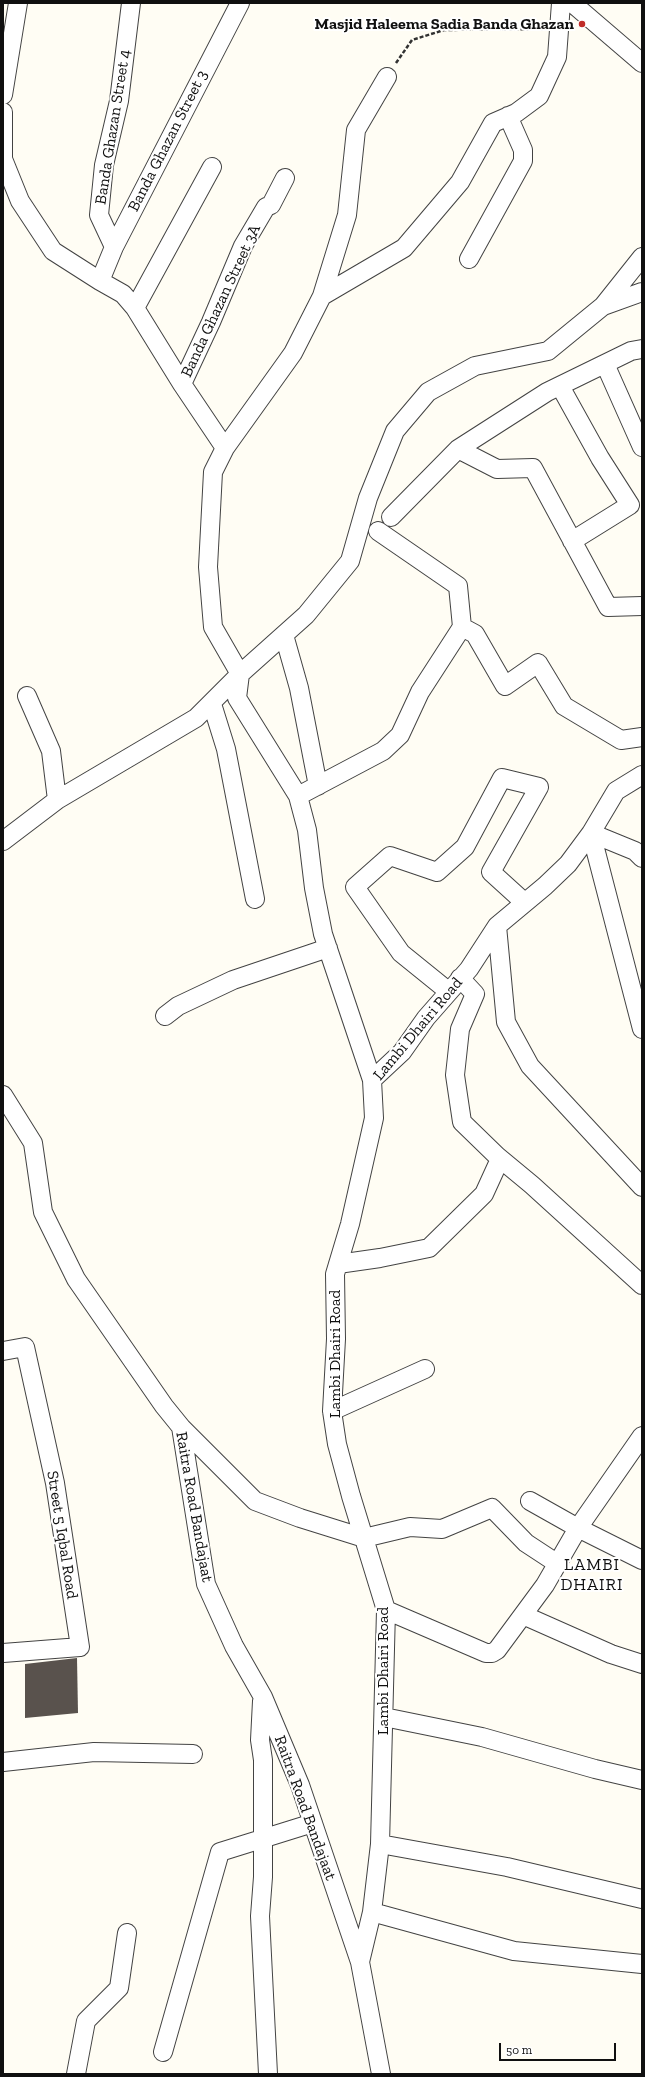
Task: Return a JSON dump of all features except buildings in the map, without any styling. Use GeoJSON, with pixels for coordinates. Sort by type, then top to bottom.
{"type":"FeatureCollection","features":[{"type":"Feature","properties":{"kind":"street"},"geometry":{"type":"LineString","coordinates":[[3,95],[18,3]]}},
{"type":"Feature","properties":{"kind":"street","name":"Banda Ghazan Street 4"},"geometry":{"type":"LineString","coordinates":[[114,247],[100,215],[104,165],[119,101],[132,3]]}},
{"type":"Feature","properties":{"kind":"street","name":"Banda Ghazan Street 3"},"geometry":{"type":"LineString","coordinates":[[100,281],[114,247],[240,3]]}},
{"type":"Feature","properties":{"kind":"street"},"geometry":{"type":"LineString","coordinates":[[322,296],[404,248],[460,182],[493,123],[508,116],[539,96],[556,58],[560,29],[560,3]]}},
{"type":"Feature","properties":{"kind":"street"},"geometry":{"type":"LineString","coordinates":[[572,3],[642,63]]}},
{"type":"Feature","properties":{"kind":"street"},"geometry":{"type":"LineString","coordinates":[[372,1080],[328,948],[314,888],[307,830],[298,796],[237,698],[240,674],[213,627],[208,567],[213,472],[226,448],[293,353],[322,296],[347,215],[356,130],[388,77]]}},
{"type":"Feature","properties":{"kind":"street"},"geometry":{"type":"LineString","coordinates":[[3,112],[3,159],[20,201],[53,250],[100,281],[123,294],[135,308],[182,384],[226,448]]}},
{"type":"Feature","properties":{"kind":"street"},"geometry":{"type":"LineString","coordinates":[[469,259],[523,161],[523,150],[508,116]]}},
{"type":"Feature","properties":{"kind":"street"},"geometry":{"type":"LineString","coordinates":[[135,308],[212,167]]}},
{"type":"Feature","properties":{"kind":"street","name":"Banda Ghazan Street 3A"},"geometry":{"type":"LineString","coordinates":[[182,384],[211,322],[243,246],[266,207],[271,205],[285,178]]}},
{"type":"Feature","properties":{"kind":"street"},"geometry":{"type":"LineString","coordinates":[[3,841],[57,800],[196,718],[212,704],[240,674],[306,615],[350,561],[368,498],[395,431],[428,392],[475,366],[548,351],[603,306],[642,257]]}},
{"type":"Feature","properties":{"kind":"street"},"geometry":{"type":"LineString","coordinates":[[603,306],[642,292]]}},
{"type":"Feature","properties":{"kind":"street"},"geometry":{"type":"LineString","coordinates":[[391,517],[458,449],[560,386],[631,351],[642,349]]}},
{"type":"Feature","properties":{"kind":"street"},"geometry":{"type":"LineString","coordinates":[[605,364],[642,447]]}},
{"type":"Feature","properties":{"kind":"street"},"geometry":{"type":"LineString","coordinates":[[560,386],[600,458],[630,505],[572,541]]}},
{"type":"Feature","properties":{"kind":"street"},"geometry":{"type":"LineString","coordinates":[[458,449],[498,469],[533,468],[608,607],[642,606]]}},
{"type":"Feature","properties":{"kind":"street"},"geometry":{"type":"LineString","coordinates":[[298,796],[383,751],[400,735],[420,692],[462,627],[458,586],[378,531]]}},
{"type":"Feature","properties":{"kind":"street"},"geometry":{"type":"LineString","coordinates":[[462,627],[475,634],[505,686],[538,663],[564,706],[621,740],[642,737]]}},
{"type":"Feature","properties":{"kind":"street"},"geometry":{"type":"LineString","coordinates":[[284,635],[299,688],[318,786]]}},
{"type":"Feature","properties":{"kind":"street"},"geometry":{"type":"LineString","coordinates":[[27,696],[51,751],[57,800]]}},
{"type":"Feature","properties":{"kind":"street"},"geometry":{"type":"LineString","coordinates":[[212,704],[226,749],[255,899]]}},
{"type":"Feature","properties":{"kind":"street","name":"Lambi Dhairi Road"},"geometry":{"type":"LineString","coordinates":[[381,2074],[360,1962],[372,1912],[380,1844],[386,1610],[338,1444],[332,1411],[336,1339],[335,1274],[350,1224],[374,1118],[372,1080],[402,1052],[426,1018],[469,969],[497,926],[568,864],[591,834],[616,791],[642,775]]}},
{"type":"Feature","properties":{"kind":"street"},"geometry":{"type":"LineString","coordinates":[[448,992],[401,953],[355,887],[390,856],[437,872],[465,847],[502,778],[539,787],[491,872],[524,902]]}},
{"type":"Feature","properties":{"kind":"street"},"geometry":{"type":"LineString","coordinates":[[591,834],[635,851],[642,858]]}},
{"type":"Feature","properties":{"kind":"street"},"geometry":{"type":"LineString","coordinates":[[591,834],[642,1029]]}},
{"type":"Feature","properties":{"kind":"street"},"geometry":{"type":"LineString","coordinates":[[497,926],[506,1022],[530,1066],[642,1187]]}},
{"type":"Feature","properties":{"kind":"street"},"geometry":{"type":"LineString","coordinates":[[165,1016],[178,1006],[233,980],[328,948]]}},
{"type":"Feature","properties":{"kind":"street"},"geometry":{"type":"LineString","coordinates":[[460,978],[476,994],[460,1029],[455,1075],[462,1122],[500,1159],[532,1185],[642,1285]]}},
{"type":"Feature","properties":{"kind":"street","name":"Raitra Road Bandajaat"},"geometry":{"type":"LineString","coordinates":[[3,1095],[33,1143],[43,1212],[76,1279],[164,1406],[181,1427],[206,1584],[234,1646],[263,1697],[300,1785],[360,1962]]}},
{"type":"Feature","properties":{"kind":"street"},"geometry":{"type":"LineString","coordinates":[[338,1264],[380,1258],[429,1248],[484,1194],[500,1159]]}},
{"type":"Feature","properties":{"kind":"street","name":"Street 5 Iqbal Road"},"geometry":{"type":"LineString","coordinates":[[3,1351],[25,1347],[40,1422],[55,1483],[80,1647],[3,1653]]}},
{"type":"Feature","properties":{"kind":"street"},"geometry":{"type":"LineString","coordinates":[[332,1411],[425,1369]]}},
{"type":"Feature","properties":{"kind":"street"},"geometry":{"type":"LineString","coordinates":[[181,1427],[255,1501],[300,1518],[364,1538],[410,1528],[442,1529],[492,1508],[526,1543],[558,1564]]}},
{"type":"Feature","properties":{"kind":"street"},"geometry":{"type":"LineString","coordinates":[[386,1610],[486,1653],[492,1653],[497,1650],[558,1564],[578,1528],[642,1436]]}},
{"type":"Feature","properties":{"kind":"street"},"geometry":{"type":"LineString","coordinates":[[530,1501],[578,1528],[642,1560]]}},
{"type":"Feature","properties":{"kind":"street"},"geometry":{"type":"LineString","coordinates":[[523,1615],[612,1654],[642,1664]]}},
{"type":"Feature","properties":{"kind":"street"},"geometry":{"type":"LineString","coordinates":[[263,1697],[260,1740],[263,1760],[263,1877],[260,1916],[268,2074]]}},
{"type":"Feature","properties":{"kind":"street"},"geometry":{"type":"LineString","coordinates":[[384,1717],[482,1737],[595,1769],[642,1780]]}},
{"type":"Feature","properties":{"kind":"street"},"geometry":{"type":"LineString","coordinates":[[3,1762],[94,1752],[193,1754]]}},
{"type":"Feature","properties":{"kind":"street"},"geometry":{"type":"LineString","coordinates":[[164,2052],[220,1852],[313,1823]]}},
{"type":"Feature","properties":{"kind":"street"},"geometry":{"type":"LineString","coordinates":[[380,1844],[507,1867],[642,1899]]}},
{"type":"Feature","properties":{"kind":"street"},"geometry":{"type":"LineString","coordinates":[[372,1912],[514,1952],[642,1964]]}},
{"type":"Feature","properties":{"kind":"street"},"geometry":{"type":"LineString","coordinates":[[76,2074],[86,2021],[119,1988],[127,1933]]}},
{"type":"Feature","properties":{"kind":"path"},"geometry":{"type":"LineString","coordinates":[[388,77],[412,40],[444,30],[560,29]]}},
{"type":"Feature","properties":{"kind":"place","name":"Masjid Haleema Sadia Banda Ghazan"},"geometry":{"type":"Point","coordinates":[582,24]}},
{"type":"Feature","properties":{"kind":"district","name":"LAMBI DHAIRI"},"geometry":{"type":"Point","coordinates":[592,1575]}}]}
